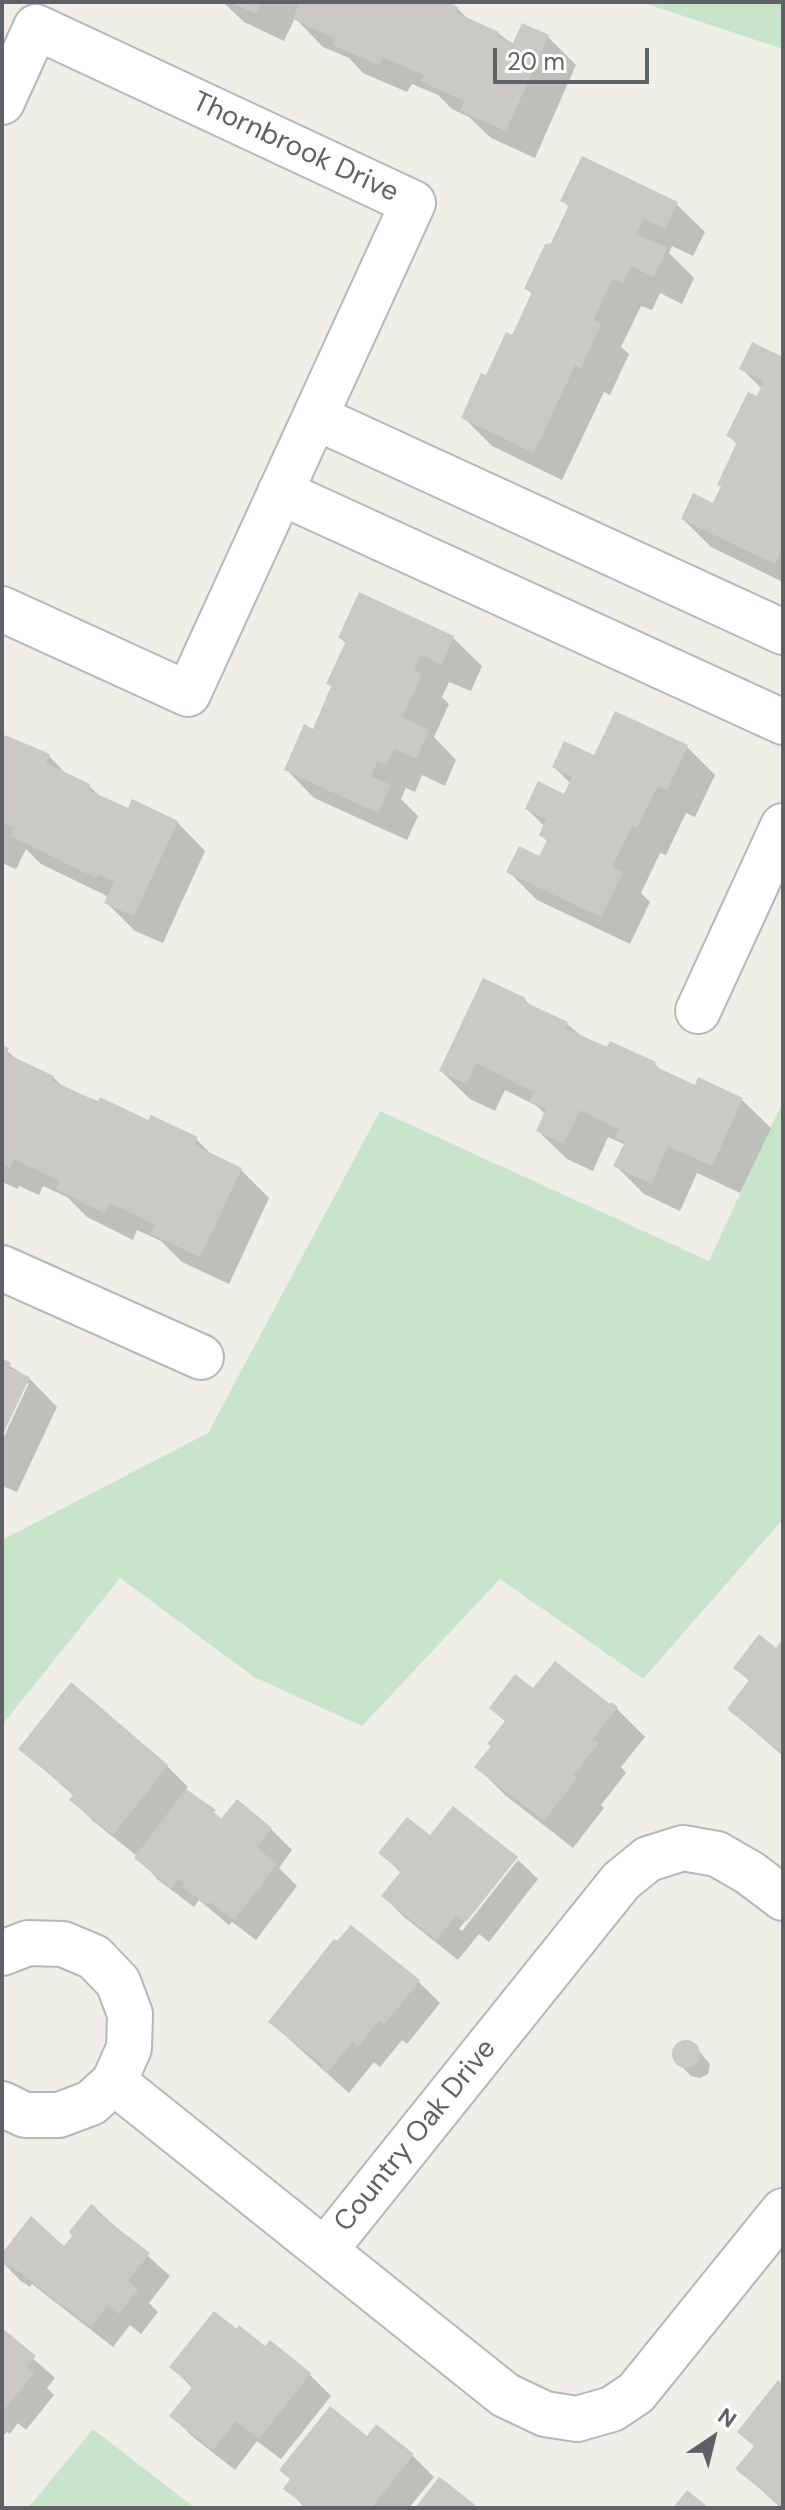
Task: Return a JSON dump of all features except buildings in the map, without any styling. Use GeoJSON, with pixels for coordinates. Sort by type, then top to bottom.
{"type":"FeatureCollection","features":[{"type":"Feature","properties":{"kind":"street","name":"Thornbrook Drive"},"geometry":{"type":"LineString","coordinates":[[2,102],[36,27],[413,203],[188,694],[2,609]]}},
{"type":"Feature","properties":{"kind":"street"},"geometry":{"type":"LineString","coordinates":[[315,417],[783,632]]}},
{"type":"Feature","properties":{"kind":"street"},"geometry":{"type":"LineString","coordinates":[[280,492],[783,722]]}},
{"type":"Feature","properties":{"kind":"street"},"geometry":{"type":"LineString","coordinates":[[698,1011],[783,826]]}},
{"type":"Feature","properties":{"kind":"street"},"geometry":{"type":"LineString","coordinates":[[2,1268],[201,1357]]}},
{"type":"Feature","properties":{"kind":"street","name":"Country Oak Drive"},"geometry":{"type":"LineString","coordinates":[[783,1898],[750,1873],[717,1854],[683,1848],[648,1859],[621,1881],[325,2250],[505,2395],[545,2414],[577,2419],[612,2409],[636,2393],[783,2211]]}},
{"type":"Feature","properties":{"kind":"street"},"geometry":{"type":"LineString","coordinates":[[2,1953],[28,1943],[63,1944],[94,1957],[118,1982],[130,2014],[129,2048],[114,2082],[91,2103],[59,2115],[25,2115],[2,2104]]}},
{"type":"Feature","properties":{"kind":"street"},"geometry":{"type":"LineString","coordinates":[[114,2082],[325,2250]]}},
{"type":"Feature","properties":{"kind":"green space"},"geometry":{"type":"Polygon","coordinates":[[[641,2],[783,2],[783,49],[641,2]]]}},
{"type":"Feature","properties":{"kind":"green space"},"geometry":{"type":"Polygon","coordinates":[[[783,1101],[783,1519],[643,1679],[500,1579],[362,1726],[254,1677],[120,1578],[2,1725],[2,1540],[208,1433],[380,1111],[709,1261],[783,1101]]]}},
{"type":"Feature","properties":{"kind":"green space"},"geometry":{"type":"Polygon","coordinates":[[[93,2429],[195,2508],[28,2508],[93,2429]]]}}]}
